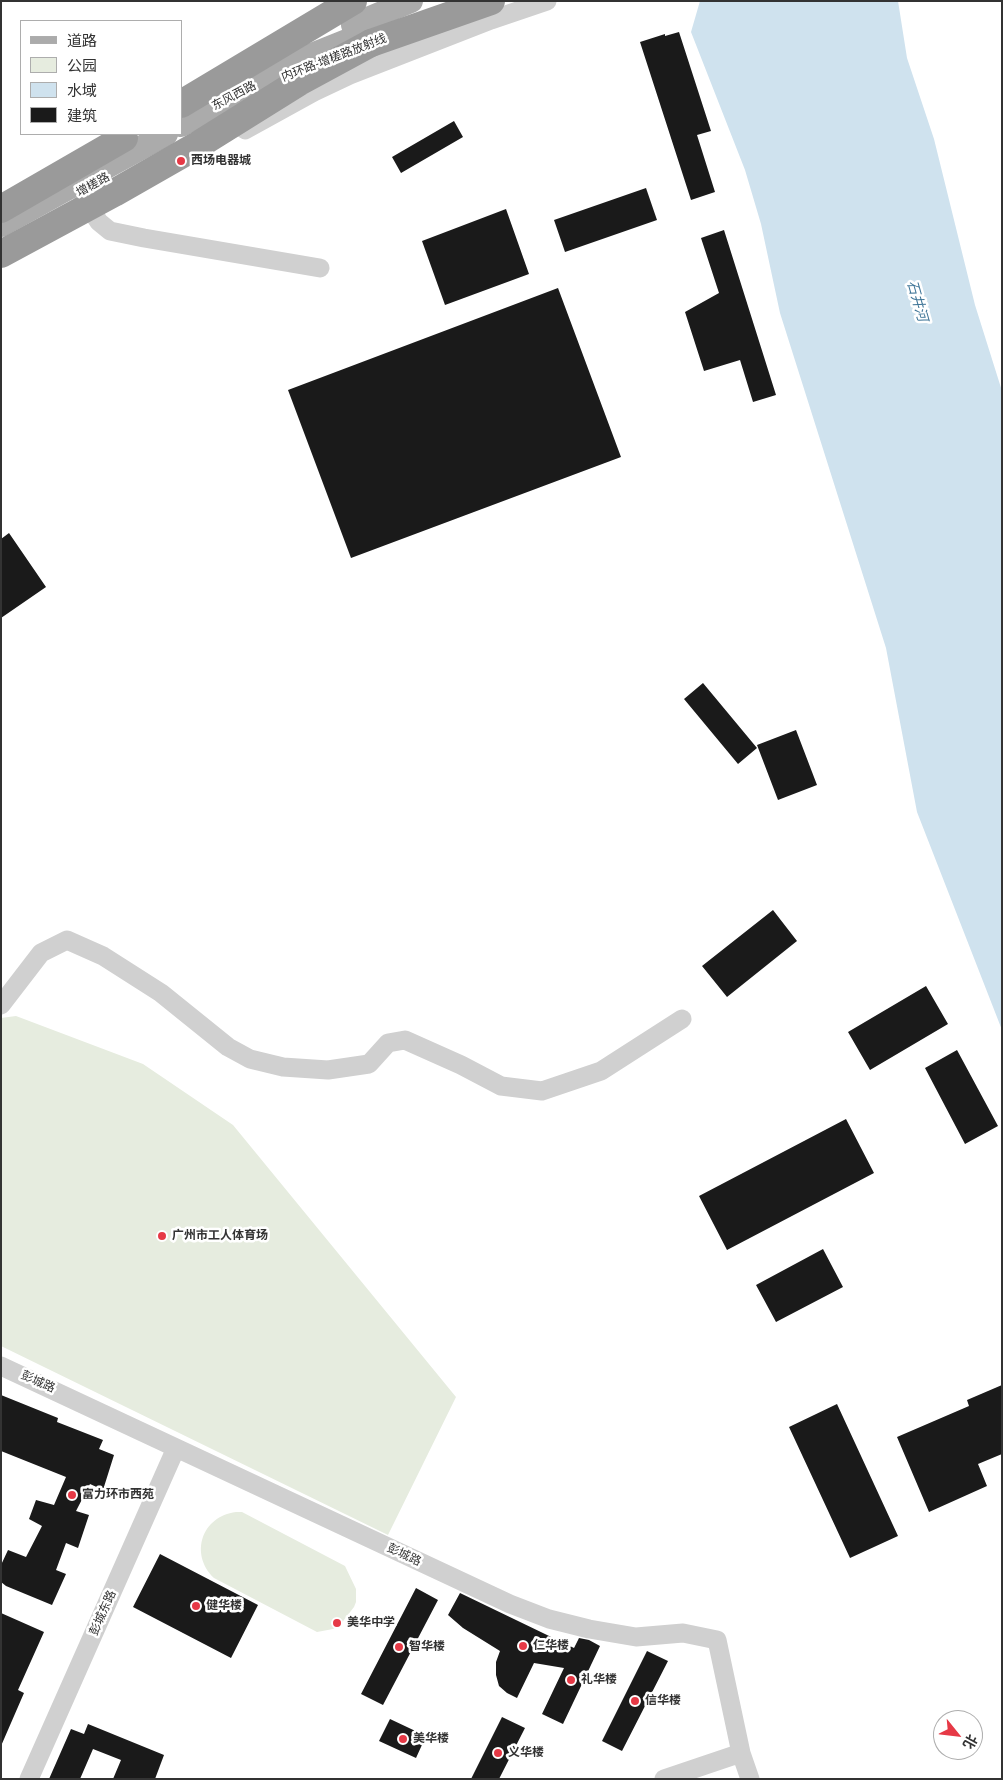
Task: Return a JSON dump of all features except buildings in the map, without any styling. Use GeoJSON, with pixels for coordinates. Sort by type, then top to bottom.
{"type":"FeatureCollection","features":[{"type":"Feature","properties":{"kind":"highway"},"geometry":{"type":"LineString","coordinates":[[182,89],[334,1]]}},
{"type":"Feature","properties":{"kind":"highway"},"geometry":{"type":"LineString","coordinates":[[182,103],[353,1]]}},
{"type":"Feature","properties":{"kind":"highway","name":"内环路-增槎路放射线"},"geometry":{"type":"LineString","coordinates":[[182,125],[277,80],[346,52],[491,1]]}},
{"type":"Feature","properties":{"kind":"highway"},"geometry":{"type":"LineString","coordinates":[[1,254],[114,193],[198,145],[299,82],[371,44]]}},
{"type":"Feature","properties":{"kind":"highway","name":"增槎路"},"geometry":{"type":"LineString","coordinates":[[1,236],[165,135]]}},
{"type":"Feature","properties":{"kind":"highway"},"geometry":{"type":"LineString","coordinates":[[1,198],[121,138]]}},
{"type":"Feature","properties":{"kind":"highway","name":"增槎路"},"geometry":{"type":"LineString","coordinates":[[1,209],[121,138]]}},
{"type":"Feature","properties":{"kind":"main road","name":"东风西路"},"geometry":{"type":"LineString","coordinates":[[182,98],[285,42],[387,1]]}},
{"type":"Feature","properties":{"kind":"main road"},"geometry":{"type":"LineString","coordinates":[[182,124],[294,53],[342,30],[411,1]]}},
{"type":"Feature","properties":{"kind":"main road","name":"东风西路"},"geometry":{"type":"LineString","coordinates":[[182,125],[307,57],[383,26],[455,1]]}},
{"type":"Feature","properties":{"kind":"main road"},"geometry":{"type":"LineString","coordinates":[[1,243],[226,117],[273,86],[307,57]]}},
{"type":"Feature","properties":{"kind":"main road","name":"东风西路"},"geometry":{"type":"LineString","coordinates":[[1,224],[164,135]]}},
{"type":"Feature","properties":{"kind":"main road"},"geometry":{"type":"LineString","coordinates":[[1,216],[121,138]]}},
{"type":"Feature","properties":{"kind":"main road"},"geometry":{"type":"LineString","coordinates":[[83,198],[101,170]]}},
{"type":"Feature","properties":{"kind":"street"},"geometry":{"type":"LineString","coordinates":[[226,117],[238,134],[314,92],[350,75],[483,23],[547,1]]}},
{"type":"Feature","properties":{"kind":"street"},"geometry":{"type":"LineString","coordinates":[[83,198],[99,222],[110,230],[144,238],[320,268]]}},
{"type":"Feature","properties":{"kind":"street"},"geometry":{"type":"LineString","coordinates":[[1,1005],[41,953],[67,940],[104,956],[161,994],[228,1047],[250,1059],[283,1067],[328,1070],[368,1064],[388,1043],[405,1040],[461,1065],[501,1086],[542,1091],[600,1071],[682,1019]]}},
{"type":"Feature","properties":{"kind":"street","name":"彭城路"},"geometry":{"type":"LineString","coordinates":[[1,1366],[447,1576],[549,1619],[636,1638],[684,1632],[717,1640],[741,1753]]}},
{"type":"Feature","properties":{"kind":"street","name":"彭城东路"},"geometry":{"type":"LineString","coordinates":[[30,1779],[176,1448]]}},
{"type":"Feature","properties":{"kind":"street"},"geometry":{"type":"LineString","coordinates":[[664,1779],[741,1753],[750,1779]]}},
{"type":"Feature","properties":{"kind":"green space","name":"广州市工人体育场"},"geometry":{"type":"Polygon","coordinates":[[[16,1016],[143,1064],[233,1125],[456,1397],[388,1535],[1,1346],[1,1018],[16,1016]]]}},
{"type":"Feature","properties":{"kind":"green space"},"geometry":{"type":"Polygon","coordinates":[[[242,1512],[345,1566],[356,1589],[356,1602],[340,1625],[333,1629],[317,1632],[214,1578],[206,1568],[202,1558],[203,1538],[208,1528],[215,1521],[224,1515],[242,1512]]]}},
{"type":"Feature","properties":{"kind":"water","name":"石井河"},"geometry":{"type":"Polygon","coordinates":[[[700,1],[898,1],[907,58],[934,139],[975,305],[1002,391],[1002,1030],[917,812],[886,648],[780,313],[761,224],[745,170],[691,32],[700,1]]]}},
{"type":"Feature","properties":{"kind":"place","name":"西场电器城"},"geometry":{"type":"Point","coordinates":[181,161]}},
{"type":"Feature","properties":{"kind":"place","name":"广州市工人体育场"},"geometry":{"type":"Point","coordinates":[162,1236]}},
{"type":"Feature","properties":{"kind":"place","name":"富力环市西苑"},"geometry":{"type":"Point","coordinates":[72,1495]}},
{"type":"Feature","properties":{"kind":"place","name":"健华楼"},"geometry":{"type":"Point","coordinates":[196,1606]}},
{"type":"Feature","properties":{"kind":"place","name":"美华中学"},"geometry":{"type":"Point","coordinates":[337,1623]}},
{"type":"Feature","properties":{"kind":"place","name":"仁华楼"},"geometry":{"type":"Point","coordinates":[523,1646]}},
{"type":"Feature","properties":{"kind":"place","name":"智华楼"},"geometry":{"type":"Point","coordinates":[399,1647]}},
{"type":"Feature","properties":{"kind":"place","name":"礼华楼"},"geometry":{"type":"Point","coordinates":[571,1680]}},
{"type":"Feature","properties":{"kind":"place","name":"信华楼"},"geometry":{"type":"Point","coordinates":[635,1701]}},
{"type":"Feature","properties":{"kind":"place","name":"美华楼"},"geometry":{"type":"Point","coordinates":[403,1739]}},
{"type":"Feature","properties":{"kind":"place","name":"义华楼"},"geometry":{"type":"Point","coordinates":[498,1753]}}]}
